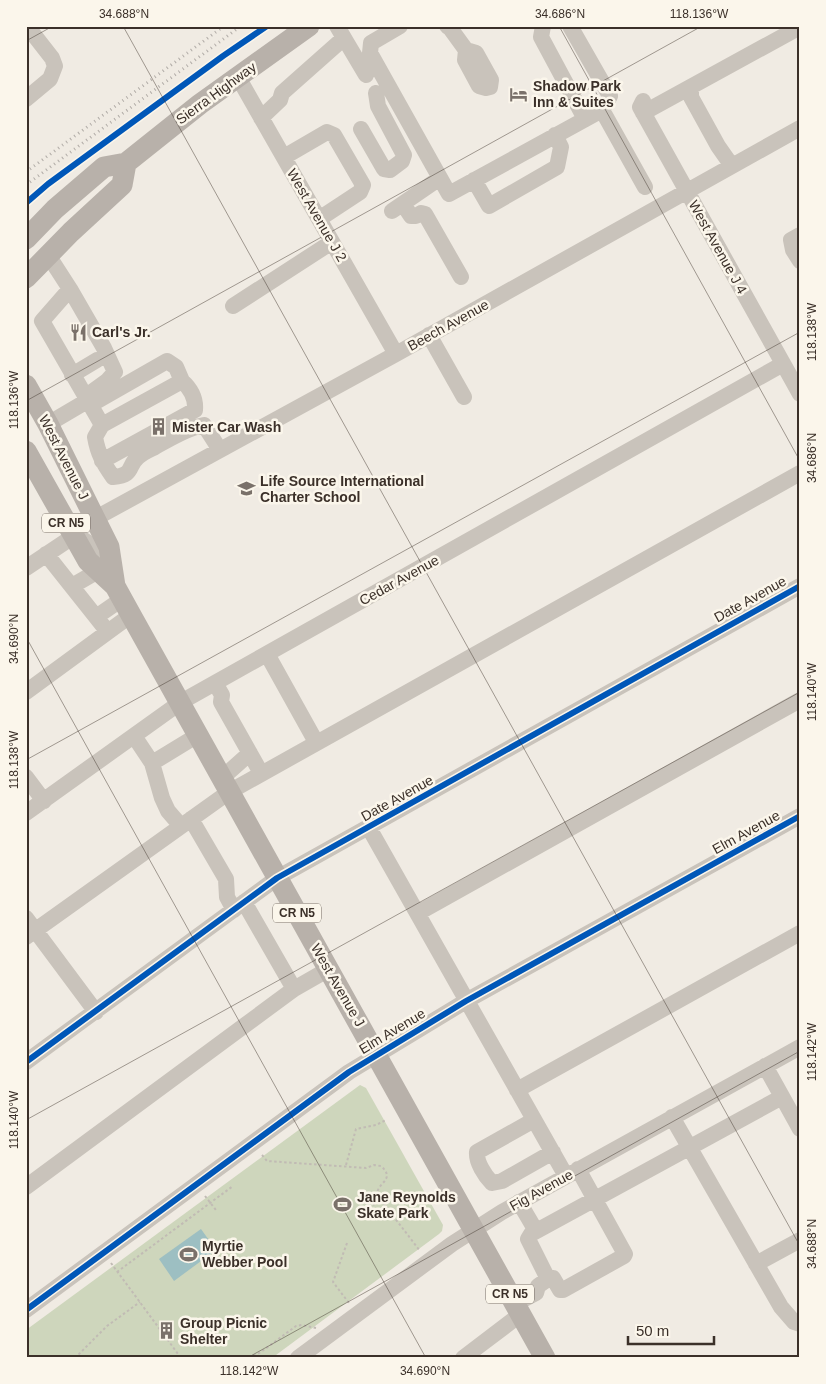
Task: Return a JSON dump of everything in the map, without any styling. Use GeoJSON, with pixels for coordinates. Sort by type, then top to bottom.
{"type":"FeatureCollection","features":[{"type":"Feature","properties":{"kind":"main road","name":"Sierra Highway"},"geometry":{"type":"LineString","coordinates":[[26,239],[55,209],[104,167],[126,163],[192,110],[309,26]]}},
{"type":"Feature","properties":{"kind":"main road"},"geometry":{"type":"LineString","coordinates":[[26,278],[122,184],[126,163]]}},
{"type":"Feature","properties":{"kind":"main road","name":"West Avenue J"},"geometry":{"type":"LineString","coordinates":[[26,385],[48,424],[109,548],[123,600]]}},
{"type":"Feature","properties":{"kind":"main road","name":"West Avenue J"},"geometry":{"type":"LineString","coordinates":[[27,455],[88,561],[123,600],[545,1358]]}},
{"type":"Feature","properties":{"kind":"street"},"geometry":{"type":"LineString","coordinates":[[26,99],[50,79],[55,66],[52,58],[27,26]]}},
{"type":"Feature","properties":{"kind":"street"},"geometry":{"type":"LineString","coordinates":[[400,26],[381,31],[371,43],[370,53],[449,194],[602,110],[610,96],[570,26]]}},
{"type":"Feature","properties":{"kind":"street"},"geometry":{"type":"LineString","coordinates":[[447,26],[466,50]]}},
{"type":"Feature","properties":{"kind":"street"},"geometry":{"type":"LineString","coordinates":[[543,26],[541,36],[585,119]]}},
{"type":"Feature","properties":{"kind":"street"},"geometry":{"type":"LineString","coordinates":[[732,166],[718,146],[691,97],[691,88],[800,27]]}},
{"type":"Feature","properties":{"kind":"street"},"geometry":{"type":"LineString","coordinates":[[261,118],[280,100],[282,93],[341,32],[366,75]]}},
{"type":"Feature","properties":{"kind":"street","name":"West Avenue J 2"},"geometry":{"type":"LineString","coordinates":[[238,77],[396,354]]}},
{"type":"Feature","properties":{"kind":"street","name":"West Avenue J 4"},"geometry":{"type":"LineString","coordinates":[[691,88],[643,107],[687,191],[800,394]]}},
{"type":"Feature","properties":{"kind":"street"},"geometry":{"type":"LineString","coordinates":[[361,129],[384,170],[390,170],[402,161],[404,155],[378,106],[376,93]]}},
{"type":"Feature","properties":{"kind":"street"},"geometry":{"type":"LineString","coordinates":[[602,110],[645,187]]}},
{"type":"Feature","properties":{"kind":"street","name":"Beech Avenue"},"geometry":{"type":"LineString","coordinates":[[94,519],[396,354],[800,128]]}},
{"type":"Feature","properties":{"kind":"street"},"geometry":{"type":"LineString","coordinates":[[284,157],[327,132],[334,135],[363,186],[360,192],[319,219]]}},
{"type":"Feature","properties":{"kind":"street"},"geometry":{"type":"LineString","coordinates":[[474,180],[489,206],[557,167],[562,147],[555,135]]}},
{"type":"Feature","properties":{"kind":"street"},"geometry":{"type":"LineString","coordinates":[[440,178],[398,208],[411,216],[421,213],[425,214],[461,277]]}},
{"type":"Feature","properties":{"kind":"street"},"geometry":{"type":"LineString","coordinates":[[800,235],[791,240],[793,250],[800,261]]}},
{"type":"Feature","properties":{"kind":"street"},"geometry":{"type":"LineString","coordinates":[[232,306],[332,242]]}},
{"type":"Feature","properties":{"kind":"street"},"geometry":{"type":"LineString","coordinates":[[48,255],[104,348],[115,372],[87,401]]}},
{"type":"Feature","properties":{"kind":"street"},"geometry":{"type":"LineString","coordinates":[[70,289],[42,321],[102,425]]}},
{"type":"Feature","properties":{"kind":"street"},"geometry":{"type":"LineString","coordinates":[[429,335],[464,397]]}},
{"type":"Feature","properties":{"kind":"street"},"geometry":{"type":"LineString","coordinates":[[72,375],[97,360]]}},
{"type":"Feature","properties":{"kind":"street"},"geometry":{"type":"LineString","coordinates":[[48,424],[87,401],[167,361],[176,367],[182,381],[196,401],[195,410],[102,461]]}},
{"type":"Feature","properties":{"kind":"street","name":"Cedar Avenue"},"geometry":{"type":"LineString","coordinates":[[26,813],[181,702],[783,364]]}},
{"type":"Feature","properties":{"kind":"street"},"geometry":{"type":"LineString","coordinates":[[182,381],[102,425],[95,437],[98,454],[113,477],[120,476],[130,471],[137,457],[179,434],[204,425],[220,450]]}},
{"type":"Feature","properties":{"kind":"street"},"geometry":{"type":"LineString","coordinates":[[225,785],[261,773],[800,473]]}},
{"type":"Feature","properties":{"kind":"street"},"geometry":{"type":"LineString","coordinates":[[26,568],[74,536],[81,537],[90,544],[123,600]]}},
{"type":"Feature","properties":{"kind":"street"},"geometry":{"type":"LineString","coordinates":[[46,554],[108,632]]}},
{"type":"Feature","properties":{"kind":"street"},"geometry":{"type":"LineString","coordinates":[[72,586],[98,571]]}},
{"type":"Feature","properties":{"kind":"street","name":"Date Avenue"},"geometry":{"type":"LineString","coordinates":[[26,1062],[277,878],[800,586]]}},
{"type":"Feature","properties":{"kind":"street"},"geometry":{"type":"LineString","coordinates":[[96,617],[123,600]]}},
{"type":"Feature","properties":{"kind":"street"},"geometry":{"type":"LineString","coordinates":[[26,692],[108,632],[123,600]]}},
{"type":"Feature","properties":{"kind":"street"},"geometry":{"type":"LineString","coordinates":[[267,654],[316,742]]}},
{"type":"Feature","properties":{"kind":"street"},"geometry":{"type":"LineString","coordinates":[[215,683],[222,694],[221,702],[261,773]]}},
{"type":"Feature","properties":{"kind":"street"},"geometry":{"type":"LineString","coordinates":[[418,913],[800,700]]}},
{"type":"Feature","properties":{"kind":"street"},"geometry":{"type":"LineString","coordinates":[[152,763],[198,734]]}},
{"type":"Feature","properties":{"kind":"street"},"geometry":{"type":"LineString","coordinates":[[134,736],[152,763],[162,798],[168,811],[186,822],[226,879],[227,896],[239,906],[294,989]]}},
{"type":"Feature","properties":{"kind":"street"},"geometry":{"type":"LineString","coordinates":[[96,1012],[29,928],[186,822],[225,785],[250,753]]}},
{"type":"Feature","properties":{"kind":"street"},"geometry":{"type":"LineString","coordinates":[[26,777],[44,801]]}},
{"type":"Feature","properties":{"kind":"street","name":"Elm Avenue"},"geometry":{"type":"LineString","coordinates":[[26,1310],[349,1072],[377,1054],[466,1001],[800,816]]}},
{"type":"Feature","properties":{"kind":"street"},"geometry":{"type":"LineString","coordinates":[[369,828],[553,1152],[595,1199],[625,1254],[563,1290],[560,1290],[553,1278],[548,1279],[538,1286],[536,1293],[463,1358]]}},
{"type":"Feature","properties":{"kind":"street"},"geometry":{"type":"LineString","coordinates":[[517,1090],[800,934]]}},
{"type":"Feature","properties":{"kind":"street"},"geometry":{"type":"LineString","coordinates":[[26,1187],[294,989],[329,969]]}},
{"type":"Feature","properties":{"kind":"street","name":"Fig Avenue"},"geometry":{"type":"LineString","coordinates":[[298,1358],[452,1244],[519,1202],[800,1047]]}},
{"type":"Feature","properties":{"kind":"street"},"geometry":{"type":"LineString","coordinates":[[765,1066],[800,1129]]}},
{"type":"Feature","properties":{"kind":"street"},"geometry":{"type":"LineString","coordinates":[[548,1279],[528,1239],[530,1234],[782,1097]]}},
{"type":"Feature","properties":{"kind":"street"},"geometry":{"type":"LineString","coordinates":[[672,1117],[781,1307],[794,1322],[800,1324]]}},
{"type":"Feature","properties":{"kind":"street"},"geometry":{"type":"LineString","coordinates":[[534,1120],[477,1152],[477,1160],[487,1178],[492,1183],[502,1181],[553,1152]]}},
{"type":"Feature","properties":{"kind":"street"},"geometry":{"type":"LineString","coordinates":[[519,1202],[536,1231]]}},
{"type":"Feature","properties":{"kind":"street"},"geometry":{"type":"LineString","coordinates":[[756,1264],[800,1240]]}},
{"type":"Feature","properties":{"kind":"path"},"geometry":{"type":"LineString","coordinates":[[345,1166],[356,1129],[376,1125],[386,1120]]}},
{"type":"Feature","properties":{"kind":"path"},"geometry":{"type":"LineString","coordinates":[[261,1153],[266,1161],[366,1168],[374,1165],[383,1167],[386,1179],[379,1188],[373,1206]]}},
{"type":"Feature","properties":{"kind":"path"},"geometry":{"type":"LineString","coordinates":[[117,1272],[233,1186]]}},
{"type":"Feature","properties":{"kind":"path"},"geometry":{"type":"LineString","coordinates":[[204,1194],[216,1210]]}},
{"type":"Feature","properties":{"kind":"path"},"geometry":{"type":"LineString","coordinates":[[376,1198],[381,1200],[420,1251]]}},
{"type":"Feature","properties":{"kind":"path"},"geometry":{"type":"LineString","coordinates":[[347,1243],[333,1282],[349,1304]]}},
{"type":"Feature","properties":{"kind":"path"},"geometry":{"type":"LineString","coordinates":[[111,1263],[181,1358]]}},
{"type":"Feature","properties":{"kind":"path"},"geometry":{"type":"LineString","coordinates":[[75,1358],[107,1326],[140,1302]]}},
{"type":"Feature","properties":{"kind":"path"},"geometry":{"type":"LineString","coordinates":[[248,1358],[260,1352],[296,1326],[302,1325],[317,1328]]}},
{"type":"Feature","properties":{"kind":"green space"},"geometry":{"type":"Polygon","coordinates":[[[360,1085],[366,1088],[443,1225],[442,1231],[439,1234],[272,1358],[26,1358],[26,1330],[360,1085]]]}},
{"type":"Feature","properties":{"kind":"water","name":"Myrtie Webber Pool"},"geometry":{"type":"Polygon","coordinates":[[[201,1229],[216,1250],[174,1281],[159,1259],[201,1229]]]}},
{"type":"Feature","properties":{"kind":"railway"},"geometry":{"type":"LineString","coordinates":[[26,172],[224,26]]}},
{"type":"Feature","properties":{"kind":"railway"},"geometry":{"type":"LineString","coordinates":[[26,185],[241,26]]}},
{"type":"Feature","properties":{"kind":"cycle path"},"geometry":{"type":"LineString","coordinates":[[26,203],[48,184],[267,26]]}},
{"type":"Feature","properties":{"kind":"cycle path"},"geometry":{"type":"LineString","coordinates":[[26,1062],[277,878],[800,586]]}},
{"type":"Feature","properties":{"kind":"cycle path"},"geometry":{"type":"LineString","coordinates":[[26,1310],[349,1072],[466,1001],[800,816]]}},
{"type":"Feature","properties":{"kind":"place","name":"Shadow Park Inn & Suites"},"geometry":{"type":"Point","coordinates":[519,94]}},
{"type":"Feature","properties":{"kind":"place","name":"Carl's Jr."},"geometry":{"type":"Point","coordinates":[78,332]}},
{"type":"Feature","properties":{"kind":"place","name":"Mister Car Wash"},"geometry":{"type":"Point","coordinates":[158,427]}},
{"type":"Feature","properties":{"kind":"place","name":"Life Source International Charter School"},"geometry":{"type":"Point","coordinates":[246,489]}},
{"type":"Feature","properties":{"kind":"place","name":"Jane Reynolds Skate Park"},"geometry":{"type":"Point","coordinates":[343,1205]}},
{"type":"Feature","properties":{"kind":"place","name":"Myrtie Webber Pool"},"geometry":{"type":"Point","coordinates":[188,1254]}},
{"type":"Feature","properties":{"kind":"place","name":"Group Picnic Shelter"},"geometry":{"type":"Point","coordinates":[166,1331]}}]}
